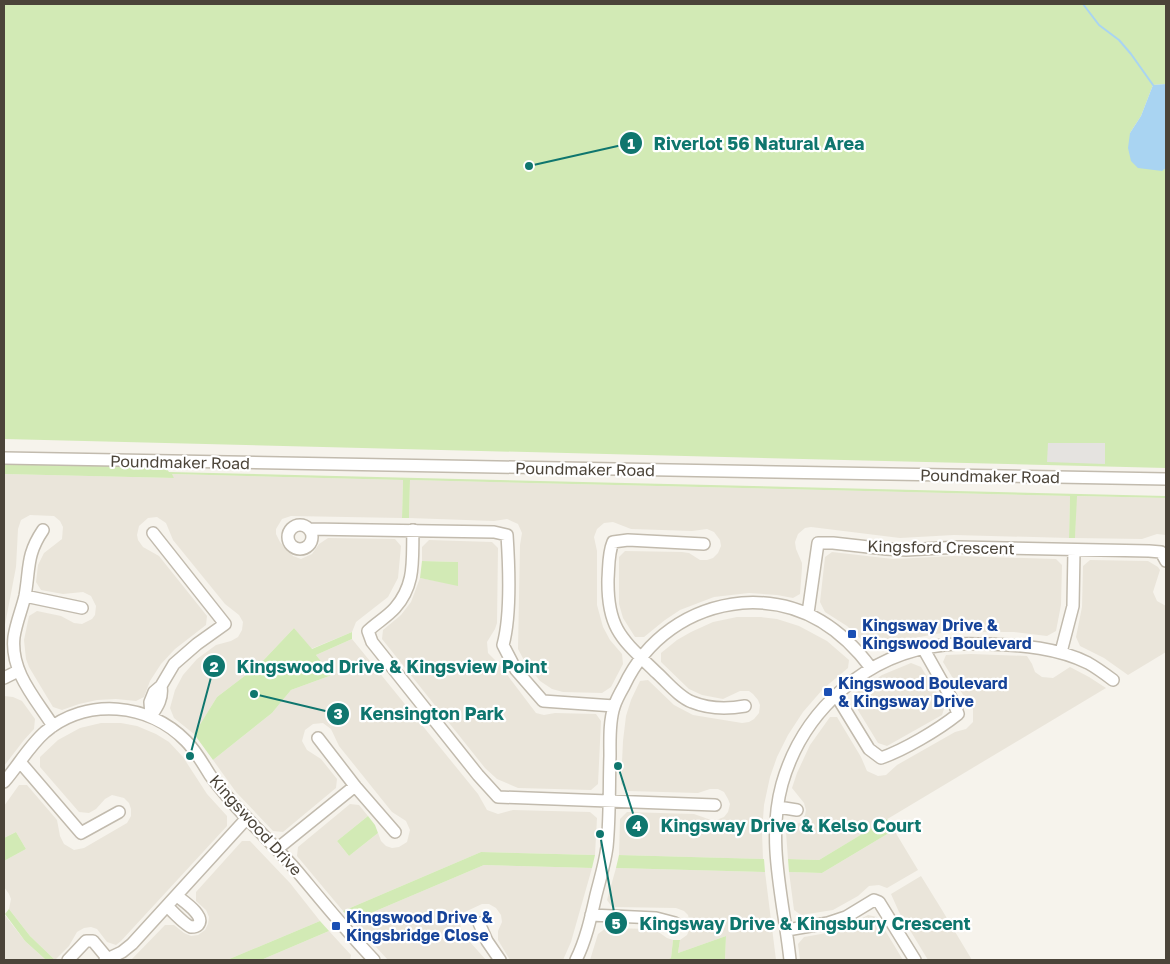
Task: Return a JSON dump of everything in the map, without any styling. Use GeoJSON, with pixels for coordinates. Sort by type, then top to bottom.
{"type":"FeatureCollection","features":[{"type":"Feature","properties":{"kind":"street","name":"Poundmaker Road"},"geometry":{"type":"LineString","coordinates":[[4,458],[1166,479]]}},
{"type":"Feature","properties":{"kind":"street"},"geometry":{"type":"LineString","coordinates":[[309,529],[494,532],[507,535],[507,627],[503,645],[516,670],[543,701],[614,706]]}},
{"type":"Feature","properties":{"kind":"street"},"geometry":{"type":"LineString","coordinates":[[43,530],[33,544],[29,557],[24,596],[14,638],[14,654],[18,671],[23,681],[53,726]]}},
{"type":"Feature","properties":{"kind":"street"},"geometry":{"type":"LineString","coordinates":[[413,530],[412,575],[408,588],[393,610],[368,631],[372,642],[478,775],[498,797],[714,804]]}},
{"type":"Feature","properties":{"kind":"street"},"geometry":{"type":"LineString","coordinates":[[151,716],[159,704],[162,694],[161,686],[174,664],[197,644],[225,624],[153,533]]}},
{"type":"Feature","properties":{"kind":"street"},"geometry":{"type":"LineString","coordinates":[[704,544],[638,541],[613,542],[609,553],[609,608],[618,631],[641,657],[690,702],[704,706],[730,708],[745,706]]}},
{"type":"Feature","properties":{"kind":"street","name":"Kingsford Crescent"},"geometry":{"type":"LineString","coordinates":[[808,613],[818,543],[896,550],[959,547],[1161,552],[1166,561]]}},
{"type":"Feature","properties":{"kind":"street"},"geometry":{"type":"LineString","coordinates":[[1060,652],[1073,606],[1074,550]]}},
{"type":"Feature","properties":{"kind":"street"},"geometry":{"type":"LineString","coordinates":[[24,596],[82,608]]}},
{"type":"Feature","properties":{"kind":"street"},"geometry":{"type":"LineString","coordinates":[[576,960],[581,950],[591,915],[607,848],[610,734],[614,706],[628,677],[641,657],[669,630],[690,618],[712,609],[736,604],[760,603],[784,606],[808,613],[840,634],[872,668]]}},
{"type":"Feature","properties":{"kind":"street"},"geometry":{"type":"LineString","coordinates":[[790,960],[775,840],[778,807],[782,785],[800,738],[813,720],[836,695],[872,668],[906,652],[965,643],[1026,646],[1060,652],[1089,664],[1113,680]]}},
{"type":"Feature","properties":{"kind":"street"},"geometry":{"type":"LineString","coordinates":[[836,695],[869,749],[881,758],[892,754],[948,722],[958,714],[954,703],[923,648]]}},
{"type":"Feature","properties":{"kind":"street"},"geometry":{"type":"LineString","coordinates":[[4,678],[18,671]]}},
{"type":"Feature","properties":{"kind":"street","name":"Kingswood Drive"},"geometry":{"type":"LineString","coordinates":[[4,782],[39,738],[53,726],[70,717],[97,710],[124,709],[151,716],[164,723],[186,740],[218,786],[277,849],[372,960]]}},
{"type":"Feature","properties":{"kind":"street"},"geometry":{"type":"LineString","coordinates":[[318,738],[355,786],[395,832]]}},
{"type":"Feature","properties":{"kind":"street"},"geometry":{"type":"LineString","coordinates":[[20,762],[81,833],[119,812]]}},
{"type":"Feature","properties":{"kind":"street"},"geometry":{"type":"LineString","coordinates":[[277,849],[355,786]]}},
{"type":"Feature","properties":{"kind":"street"},"geometry":{"type":"LineString","coordinates":[[778,807],[797,810]]}},
{"type":"Feature","properties":{"kind":"street"},"geometry":{"type":"LineString","coordinates":[[68,960],[86,941],[90,940],[93,941],[107,960],[122,952],[132,944],[177,896],[247,818]]}},
{"type":"Feature","properties":{"kind":"street"},"geometry":{"type":"LineString","coordinates":[[167,906],[189,926],[194,927],[198,925],[199,915],[177,896]]}},
{"type":"Feature","properties":{"kind":"street"},"geometry":{"type":"LineString","coordinates":[[786,930],[828,924],[846,917],[874,900],[879,902],[915,960]]}},
{"type":"Feature","properties":{"kind":"street"},"geometry":{"type":"LineString","coordinates":[[591,915],[656,918],[675,923]]}},
{"type":"Feature","properties":{"kind":"street"},"geometry":{"type":"LineString","coordinates":[[479,923],[486,941],[500,960]]}},
{"type":"Feature","properties":{"kind":"shaded area"},"geometry":{"type":"Polygon","coordinates":[[[1048,443],[1105,443],[1105,464],[1047,462],[1048,443]]]}},
{"type":"Feature","properties":{"kind":"shaded area"},"geometry":{"type":"Polygon","coordinates":[[[4,474],[174,478],[171,474],[403,480],[402,518],[291,516],[282,519],[276,529],[280,542],[293,556],[301,559],[312,554],[319,544],[328,538],[395,539],[401,546],[398,578],[388,597],[356,622],[352,632],[311,649],[294,628],[259,665],[217,697],[194,734],[174,718],[170,708],[175,690],[183,675],[197,659],[216,645],[238,637],[242,630],[243,622],[239,615],[225,604],[173,540],[166,523],[157,517],[148,518],[139,526],[138,540],[143,547],[159,556],[207,616],[206,625],[175,649],[161,664],[150,681],[144,697],[136,701],[97,700],[62,710],[53,707],[26,659],[24,640],[29,616],[37,611],[61,616],[74,623],[82,624],[92,619],[95,615],[96,606],[91,596],[83,592],[63,594],[41,590],[36,582],[38,565],[44,553],[62,539],[63,527],[54,516],[30,515],[21,520],[18,529],[16,567],[4,630],[4,474]]]}},
{"type":"Feature","properties":{"kind":"shaded area"},"geometry":{"type":"Polygon","coordinates":[[[410,480],[1070,496],[1069,538],[954,535],[900,538],[811,527],[805,528],[798,534],[795,542],[802,563],[800,594],[793,598],[749,593],[714,597],[680,610],[644,637],[635,637],[623,618],[619,604],[619,557],[625,551],[682,552],[689,553],[700,560],[707,560],[713,558],[718,553],[721,546],[720,540],[714,532],[707,529],[692,531],[631,529],[613,522],[604,523],[597,529],[594,537],[597,551],[597,605],[603,627],[610,640],[622,654],[623,664],[611,687],[602,693],[563,692],[552,689],[540,681],[525,662],[518,649],[520,545],[522,533],[518,524],[507,519],[494,521],[409,518],[410,480]]]}},
{"type":"Feature","properties":{"kind":"shaded area"},"geometry":{"type":"Polygon","coordinates":[[[1076,496],[1166,498],[1166,535],[1157,534],[1142,539],[1075,538],[1076,496]]]}},
{"type":"Feature","properties":{"kind":"shaded area"},"geometry":{"type":"Polygon","coordinates":[[[429,540],[492,542],[498,548],[497,623],[487,642],[488,653],[499,664],[536,713],[544,715],[555,713],[596,714],[601,721],[598,784],[591,790],[518,788],[497,779],[485,768],[382,639],[383,630],[401,615],[411,602],[420,578],[458,585],[458,562],[422,561],[422,547],[429,540]]]}},
{"type":"Feature","properties":{"kind":"shaded area"},"geometry":{"type":"Polygon","coordinates":[[[832,552],[893,559],[954,556],[1056,559],[1062,565],[1061,605],[1056,631],[1047,636],[1014,632],[947,632],[909,639],[881,650],[870,648],[847,626],[825,612],[820,602],[825,557],[832,552]]]}},
{"type":"Feature","properties":{"kind":"shaded area"},"geometry":{"type":"Polygon","coordinates":[[[1090,560],[1148,561],[1160,570],[1153,592],[1157,601],[1166,606],[1166,652],[1128,675],[1104,658],[1080,646],[1076,637],[1082,607],[1083,566],[1090,560]]]}},
{"type":"Feature","properties":{"kind":"shaded area"},"geometry":{"type":"Polygon","coordinates":[[[737,617],[777,619],[799,626],[827,641],[849,660],[848,668],[823,689],[803,712],[777,757],[770,777],[764,805],[763,859],[619,855],[620,819],[627,812],[694,814],[714,821],[724,817],[728,812],[730,804],[728,799],[724,792],[718,789],[710,789],[698,793],[628,791],[621,784],[626,716],[640,681],[648,680],[674,705],[693,715],[742,723],[749,722],[759,713],[760,705],[758,700],[749,691],[740,691],[723,699],[702,695],[689,689],[661,662],[661,653],[677,640],[713,622],[737,617]]]}},
{"type":"Feature","properties":{"kind":"shaded area"},"geometry":{"type":"Polygon","coordinates":[[[352,639],[478,794],[487,810],[498,814],[513,810],[590,812],[597,818],[595,855],[481,852],[343,911],[297,856],[298,847],[350,804],[359,805],[368,816],[337,841],[349,856],[378,833],[381,841],[386,846],[392,848],[399,847],[407,842],[410,830],[406,821],[392,812],[339,746],[331,729],[323,723],[313,724],[305,730],[302,741],[307,750],[321,759],[337,779],[336,788],[283,832],[273,831],[236,792],[213,760],[272,713],[291,690],[332,675],[316,655],[352,639]]]}},
{"type":"Feature","properties":{"kind":"shaded area"},"geometry":{"type":"Polygon","coordinates":[[[946,655],[1027,656],[1035,672],[1042,677],[1053,678],[1070,667],[1106,688],[819,860],[788,859],[786,832],[801,822],[806,810],[804,803],[792,788],[810,745],[830,717],[837,717],[861,757],[867,771],[878,776],[886,775],[897,765],[955,732],[966,729],[973,722],[973,709],[943,662],[946,655]]]}},
{"type":"Feature","properties":{"kind":"shaded area"},"geometry":{"type":"Polygon","coordinates":[[[911,663],[921,667],[945,706],[942,715],[887,746],[878,743],[853,702],[855,693],[882,675],[911,663]]]}},
{"type":"Feature","properties":{"kind":"shaded area"},"geometry":{"type":"Polygon","coordinates":[[[4,696],[22,701],[35,719],[34,729],[4,766],[4,696]]]}},
{"type":"Feature","properties":{"kind":"shaded area"},"geometry":{"type":"Polygon","coordinates":[[[101,723],[121,723],[137,726],[169,742],[183,757],[207,794],[227,816],[227,826],[116,945],[107,942],[97,929],[91,927],[84,928],[77,932],[69,946],[55,960],[30,936],[9,909],[11,899],[4,887],[4,861],[26,849],[16,832],[4,838],[4,806],[19,785],[27,785],[57,820],[60,836],[64,844],[74,850],[84,848],[127,823],[131,816],[131,809],[129,803],[124,798],[112,795],[89,813],[79,812],[40,767],[40,757],[58,740],[80,728],[101,723]]]}},
{"type":"Feature","properties":{"kind":"shaded area"},"geometry":{"type":"Polygon","coordinates":[[[894,830],[918,870],[887,888],[879,885],[869,886],[858,896],[833,910],[801,915],[794,910],[789,872],[822,873],[894,830]]]}},
{"type":"Feature","properties":{"kind":"shaded area"},"geometry":{"type":"Polygon","coordinates":[[[242,841],[250,841],[290,883],[320,921],[227,960],[131,960],[165,925],[174,925],[191,936],[198,935],[205,930],[209,917],[206,910],[196,901],[196,892],[242,841]]]}},
{"type":"Feature","properties":{"kind":"shaded area"},"geometry":{"type":"Polygon","coordinates":[[[484,865],[592,868],[571,942],[563,960],[510,960],[498,940],[498,931],[502,922],[501,915],[496,908],[489,904],[482,904],[467,911],[461,917],[460,923],[462,933],[486,960],[388,960],[352,921],[484,865]]]}},
{"type":"Feature","properties":{"kind":"shaded area"},"geometry":{"type":"Polygon","coordinates":[[[616,868],[765,872],[776,960],[725,960],[726,936],[678,953],[680,940],[687,935],[691,926],[688,915],[676,908],[612,907],[607,900],[616,868]]]}},
{"type":"Feature","properties":{"kind":"shaded area"},"geometry":{"type":"Polygon","coordinates":[[[921,876],[972,960],[928,960],[899,912],[891,894],[921,876]]]}},
{"type":"Feature","properties":{"kind":"shaded area"},"geometry":{"type":"Polygon","coordinates":[[[4,914],[25,941],[46,960],[4,960],[4,914]]]}},
{"type":"Feature","properties":{"kind":"shaded area"},"geometry":{"type":"Polygon","coordinates":[[[868,915],[877,917],[903,960],[800,960],[798,944],[804,937],[838,931],[868,915]]]}},
{"type":"Feature","properties":{"kind":"shaded area"},"geometry":{"type":"Polygon","coordinates":[[[606,928],[652,929],[657,931],[673,940],[671,958],[667,960],[590,960],[598,934],[606,928]]]}},
{"type":"Feature","properties":{"kind":"shaded area"},"geometry":{"type":"Polygon","coordinates":[[[329,931],[351,955],[350,960],[261,960],[329,931]]]}},
{"type":"Feature","properties":{"kind":"green space"},"geometry":{"type":"Polygon","coordinates":[[[4,4],[1166,4],[1166,84],[1153,85],[1141,116],[1130,133],[1161,171],[1166,168],[1166,468],[4,439],[4,4]]]}},
{"type":"Feature","properties":{"kind":"green space"},"geometry":{"type":"Polygon","coordinates":[[[4,461],[164,465],[169,472],[1166,496],[1166,498],[1077,496],[1075,538],[1069,538],[1070,496],[410,480],[409,518],[402,518],[403,480],[172,474],[174,478],[4,474],[4,461]]]}},
{"type":"Feature","properties":{"kind":"green space"},"geometry":{"type":"Polygon","coordinates":[[[422,561],[458,562],[458,586],[420,578],[422,561]]]}},
{"type":"Feature","properties":{"kind":"green space"},"geometry":{"type":"Polygon","coordinates":[[[294,628],[312,649],[352,632],[352,639],[316,655],[332,675],[291,690],[272,713],[213,760],[194,734],[217,697],[259,665],[294,628]]]}},
{"type":"Feature","properties":{"kind":"green space"},"geometry":{"type":"Polygon","coordinates":[[[368,816],[378,833],[349,856],[337,841],[368,816]]]}},
{"type":"Feature","properties":{"kind":"green space"},"geometry":{"type":"Polygon","coordinates":[[[887,819],[894,830],[822,873],[789,872],[788,859],[819,860],[887,819]]]}},
{"type":"Feature","properties":{"kind":"green space"},"geometry":{"type":"Polygon","coordinates":[[[16,832],[26,849],[4,861],[4,838],[16,832]]]}},
{"type":"Feature","properties":{"kind":"green space"},"geometry":{"type":"Polygon","coordinates":[[[481,852],[595,855],[592,868],[484,865],[352,921],[343,911],[481,852]]]}},
{"type":"Feature","properties":{"kind":"green space"},"geometry":{"type":"Polygon","coordinates":[[[619,855],[764,859],[765,872],[616,868],[619,855]]]}},
{"type":"Feature","properties":{"kind":"green space"},"geometry":{"type":"Polygon","coordinates":[[[9,909],[30,936],[55,960],[46,960],[25,941],[5,914],[9,909]]]}},
{"type":"Feature","properties":{"kind":"green space"},"geometry":{"type":"Polygon","coordinates":[[[320,921],[329,931],[261,960],[227,960],[320,921]]]}},
{"type":"Feature","properties":{"kind":"green space"},"geometry":{"type":"Polygon","coordinates":[[[726,936],[725,960],[667,960],[671,958],[673,940],[680,940],[678,953],[726,936]]]}},
{"type":"Feature","properties":{"kind":"water"},"geometry":{"type":"Polygon","coordinates":[[[1166,84],[1166,168],[1162,171],[1138,168],[1131,161],[1128,148],[1130,133],[1141,116],[1153,85],[1166,84]]]}},
{"type":"Feature","properties":{"kind":"waterway"},"geometry":{"type":"LineString","coordinates":[[1083,4],[1099,25],[1119,40],[1153,85]]}},
{"type":"Feature","properties":{"kind":"place","name":"Riverlot 56 Natural Area"},"geometry":{"type":"Point","coordinates":[529,166]}},
{"type":"Feature","properties":{"kind":"place","name":"Kingsway Drive & Kingswood Boulevard"},"geometry":{"type":"Point","coordinates":[852,634]}},
{"type":"Feature","properties":{"kind":"place","name":"Kingswood Boulevard & Kingsway Drive"},"geometry":{"type":"Point","coordinates":[828,692]}},
{"type":"Feature","properties":{"kind":"place","name":"Kensington Park"},"geometry":{"type":"Point","coordinates":[254,694]}},
{"type":"Feature","properties":{"kind":"place","name":"Kingswood Drive & Kingsview Point"},"geometry":{"type":"Point","coordinates":[190,756]}},
{"type":"Feature","properties":{"kind":"place","name":"Kingsway Drive & Kelso Court"},"geometry":{"type":"Point","coordinates":[618,766]}},
{"type":"Feature","properties":{"kind":"place","name":"Kingsway Drive & Kingsbury Crescent"},"geometry":{"type":"Point","coordinates":[600,834]}},
{"type":"Feature","properties":{"kind":"place","name":"Kingswood Drive & Kingsbridge Close"},"geometry":{"type":"Point","coordinates":[336,926]}}]}
